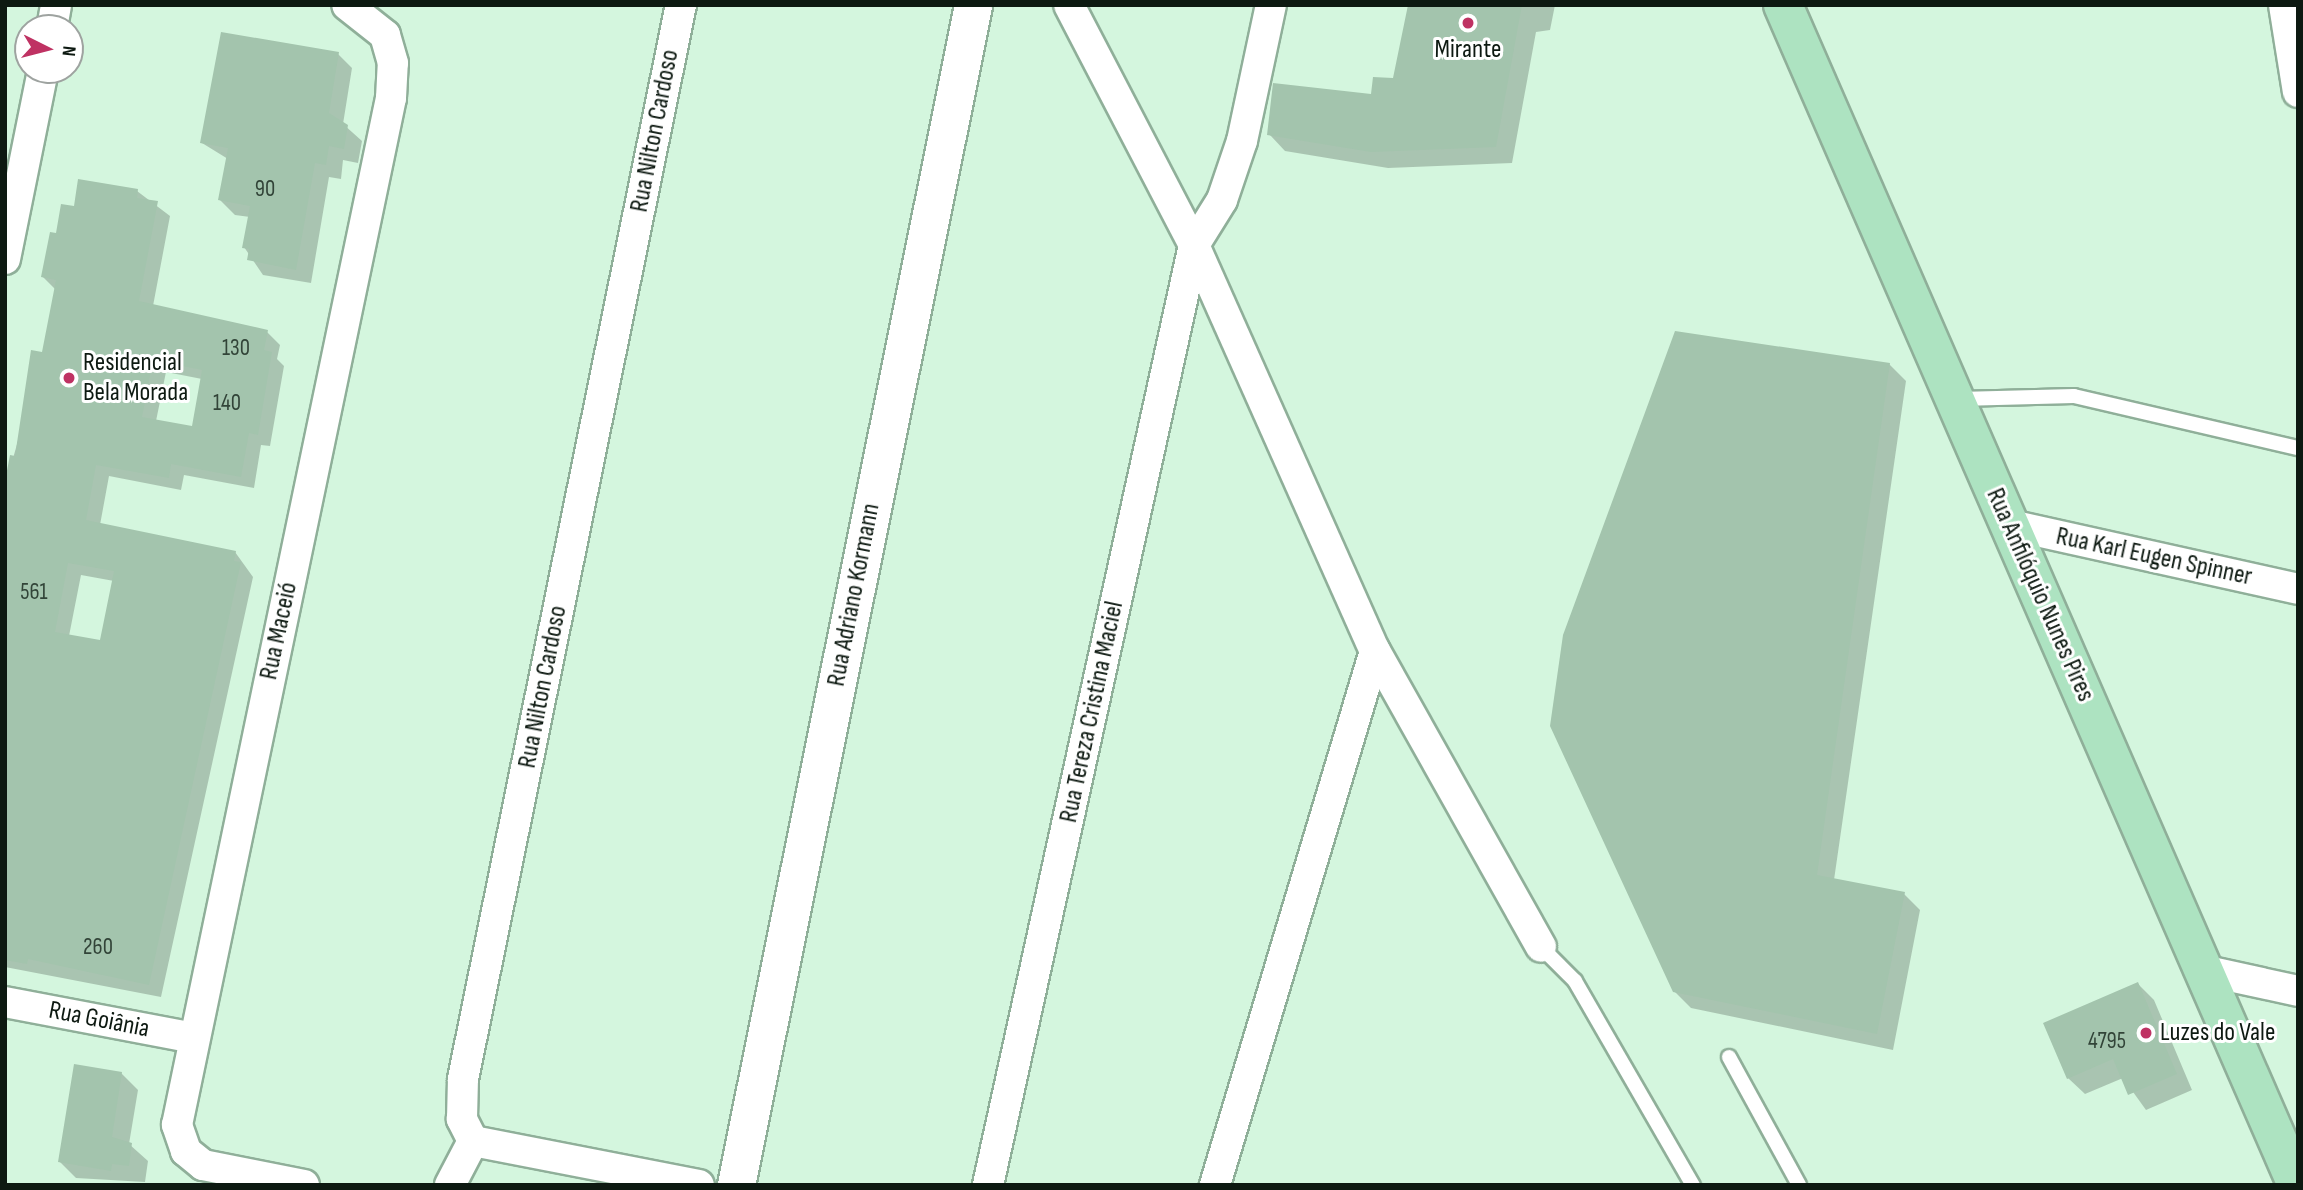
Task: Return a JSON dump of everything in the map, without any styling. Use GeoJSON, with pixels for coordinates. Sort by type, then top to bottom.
{"type":"FeatureCollection","features":[{"type":"Feature","properties":{"kind":"main road","name":"Rua Anfilóquio Nunes Pires"},"geometry":{"type":"LineString","coordinates":[[1783,5],[2297,1185]]}},
{"type":"Feature","properties":{"kind":"street","name":"Rua Maceió"},"geometry":{"type":"LineString","coordinates":[[304,1185],[203,1165],[186,1151],[177,1114],[391,98],[393,63],[385,35],[347,5]]}},
{"type":"Feature","properties":{"kind":"street","name":"Rua Nilton Cardoso"},"geometry":{"type":"LineString","coordinates":[[473,1141],[462,1119],[463,1079],[681,5]]}},
{"type":"Feature","properties":{"kind":"street","name":"Rua Adriano Kormann"},"geometry":{"type":"LineString","coordinates":[[736,1185],[973,5]]}},
{"type":"Feature","properties":{"kind":"street"},"geometry":{"type":"LineString","coordinates":[[1069,5],[1195,245],[1375,651],[1541,947]]}},
{"type":"Feature","properties":{"kind":"street","name":"Rua Tereza Cristina Maciel"},"geometry":{"type":"LineString","coordinates":[[995,1183],[1195,245],[1222,200],[1242,141],[1270,5]]}},
{"type":"Feature","properties":{"kind":"street"},"geometry":{"type":"LineString","coordinates":[[2284,5],[2298,92]]}},
{"type":"Feature","properties":{"kind":"street"},"geometry":{"type":"LineString","coordinates":[[6,252],[40,84]]}},
{"type":"Feature","properties":{"kind":"street","name":"Rua Karl Eugen Spinner"},"geometry":{"type":"LineString","coordinates":[[2010,525],[2298,589]]}},
{"type":"Feature","properties":{"kind":"street"},"geometry":{"type":"LineString","coordinates":[[1215,1185],[1375,651]]}},
{"type":"Feature","properties":{"kind":"street"},"geometry":{"type":"LineString","coordinates":[[2202,970],[2298,991]]}},
{"type":"Feature","properties":{"kind":"street","name":"Rua Goiânia"},"geometry":{"type":"LineString","coordinates":[[5,1002],[193,1038]]}},
{"type":"Feature","properties":{"kind":"street"},"geometry":{"type":"LineString","coordinates":[[450,1185],[473,1141],[699,1185]]}},
{"type":"Feature","properties":{"kind":"lane"},"geometry":{"type":"LineString","coordinates":[[1955,399],[2074,396],[2298,448]]}},
{"type":"Feature","properties":{"kind":"lane"},"geometry":{"type":"LineString","coordinates":[[1541,947],[1576,981],[1693,1185]]}},
{"type":"Feature","properties":{"kind":"lane"},"geometry":{"type":"LineString","coordinates":[[1729,1057],[1798,1185]]}},
{"type":"Feature","properties":{"kind":"building"},"geometry":{"type":"Polygon","coordinates":[[[1408,5],[1522,5],[1496,147],[1371,152],[1267,135],[1273,83],[1371,94],[1373,77],[1393,78],[1408,5]]]}},
{"type":"Feature","properties":{"kind":"building"},"geometry":{"type":"Polygon","coordinates":[[[221,32],[339,52],[329,113],[348,125],[344,149],[329,146],[326,165],[315,163],[296,270],[247,260],[249,249],[242,248],[250,206],[218,200],[228,148],[200,143],[221,32]]]}},
{"type":"Feature","properties":{"kind":"building"},"geometry":{"type":"Polygon","coordinates":[[[78,179],[138,189],[137,198],[158,201],[139,301],[268,330],[264,350],[272,352],[258,435],[249,433],[241,477],[171,464],[169,478],[96,465],[86,520],[236,551],[234,561],[241,562],[149,985],[28,959],[27,964],[5,960],[5,481],[10,455],[15,456],[31,350],[42,352],[56,280],[41,277],[50,232],[56,233],[61,204],[74,206],[78,179]],[[153,360],[142,417],[192,426],[202,370],[153,360]],[[68,563],[55,632],[100,640],[114,571],[68,563]]]}},
{"type":"Feature","properties":{"kind":"building"},"geometry":{"type":"Polygon","coordinates":[[[1675,331],[1890,363],[1817,875],[1905,892],[1877,1034],[1673,992],[1550,726],[1563,635],[1675,331]]]}},
{"type":"Feature","properties":{"kind":"building"},"geometry":{"type":"Polygon","coordinates":[[[2138,982],[2177,1074],[2128,1095],[2113,1059],[2067,1079],[2043,1023],[2138,982]]]}},
{"type":"Feature","properties":{"kind":"building"},"geometry":{"type":"Polygon","coordinates":[[[74,1064],[122,1072],[112,1137],[132,1143],[129,1166],[112,1164],[111,1171],[58,1162],[74,1064]]]}},
{"type":"Feature","properties":{"kind":"place","name":"Mirante"},"geometry":{"type":"Point","coordinates":[1468,23]}},
{"type":"Feature","properties":{"kind":"place","name":"Residencial Bela Morada"},"geometry":{"type":"Point","coordinates":[69,378]}},
{"type":"Feature","properties":{"kind":"place","name":"Luzes do Vale"},"geometry":{"type":"Point","coordinates":[2146,1033]}}]}
